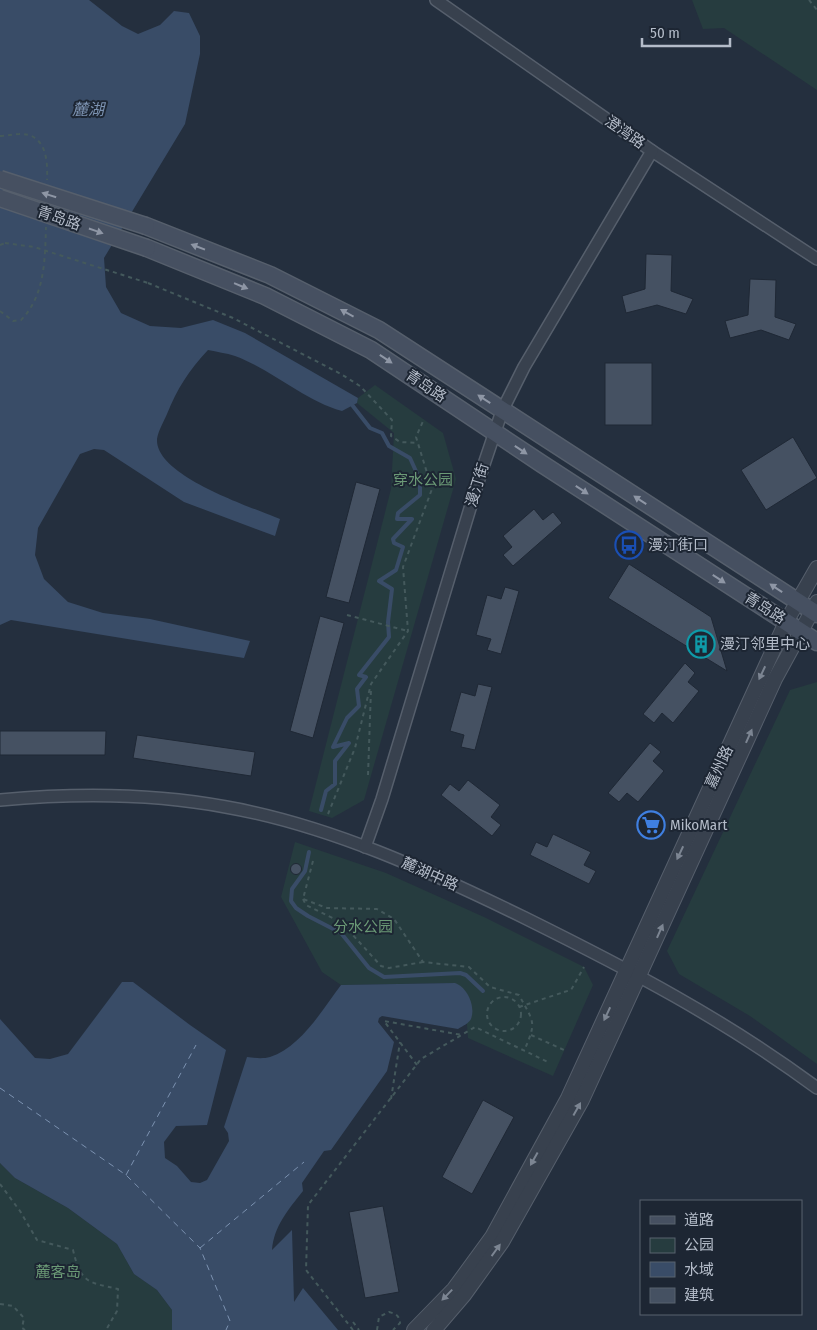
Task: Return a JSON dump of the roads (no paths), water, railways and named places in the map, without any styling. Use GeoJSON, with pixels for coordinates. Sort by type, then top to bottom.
{"type":"FeatureCollection","features":[{"type":"Feature","properties":{"kind":"main road","name":"青岛路"},"geometry":{"type":"LineString","coordinates":[[0,179],[146,226],[270,275],[329,303],[379,330],[796,602],[815,609]]}},
{"type":"Feature","properties":{"kind":"main road","name":"青岛路"},"geometry":{"type":"LineString","coordinates":[[0,198],[147,248],[265,296],[371,350],[817,642]]}},
{"type":"Feature","properties":{"kind":"street","name":"澄湾路"},"geometry":{"type":"LineString","coordinates":[[436,0],[652,151],[817,259]]}},
{"type":"Feature","properties":{"kind":"street","name":"漫汀街"},"geometry":{"type":"LineString","coordinates":[[365,847],[385,790],[502,411],[524,367],[652,151]]}},
{"type":"Feature","properties":{"kind":"street","name":"嘉州路"},"geometry":{"type":"LineString","coordinates":[[414,1330],[454,1289],[492,1237],[568,1098],[786,622],[817,568]]}},
{"type":"Feature","properties":{"kind":"street","name":"嘉州路"},"geometry":{"type":"LineString","coordinates":[[434,1330],[464,1295],[502,1242],[582,1100],[775,679],[800,631],[815,609]]}},
{"type":"Feature","properties":{"kind":"street","name":"麓湖中路"},"geometry":{"type":"LineString","coordinates":[[0,800],[59,795],[170,798],[227,807],[284,820],[365,847],[466,890],[640,975],[725,1024],[817,1088]]}},
{"type":"Feature","properties":{"kind":"water","name":"麓湖"},"geometry":{"type":"Polygon","coordinates":[[[0,0],[89,0],[122,26],[138,34],[160,25],[174,11],[189,13],[200,36],[200,54],[185,124],[104,258],[106,287],[121,313],[150,326],[181,328],[213,320],[245,333],[358,398],[357,403],[342,411],[314,400],[249,362],[232,355],[208,350],[189,372],[179,388],[160,429],[157,439],[161,453],[171,465],[207,488],[280,519],[275,536],[184,502],[104,450],[94,449],[80,454],[38,528],[35,555],[44,579],[68,602],[103,613],[150,619],[250,641],[244,658],[11,620],[0,625],[0,0]]]}},
{"type":"Feature","properties":{"kind":"water"},"geometry":{"type":"Polygon","coordinates":[[[122,982],[133,982],[226,1050],[207,1125],[176,1126],[164,1142],[165,1158],[177,1166],[191,1182],[200,1183],[207,1180],[229,1141],[228,1133],[224,1127],[247,1057],[270,1057],[292,1045],[310,1027],[341,985],[455,983],[467,993],[472,1008],[471,1019],[458,1029],[382,1016],[379,1018],[378,1022],[394,1042],[387,1071],[331,1150],[324,1151],[302,1183],[303,1191],[283,1219],[276,1233],[272,1250],[292,1230],[294,1302],[303,1288],[338,1330],[172,1330],[172,1310],[157,1290],[134,1274],[117,1244],[68,1208],[15,1178],[0,1163],[0,1019],[35,1058],[50,1059],[68,1054],[122,982]]]}},
{"type":"Feature","properties":{"kind":"waterway"},"geometry":{"type":"LineString","coordinates":[[321,810],[326,791],[335,784],[335,761],[349,743],[333,747],[347,718],[359,706],[357,689],[366,677],[359,675],[389,637],[388,622],[392,589],[379,581],[396,570],[403,547],[394,543],[393,539],[412,519],[397,519],[398,513],[420,495],[420,480],[410,458],[389,446],[382,433],[370,428],[349,401]]}},
{"type":"Feature","properties":{"kind":"waterway"},"geometry":{"type":"LineString","coordinates":[[309,852],[305,871],[292,889],[291,901],[296,908],[308,916],[341,933],[369,968],[384,977],[460,973],[466,975],[483,991]]}},
{"type":"Feature","properties":{"kind":"place","name":"漫汀街口"},"geometry":{"type":"Point","coordinates":[629,545]}},
{"type":"Feature","properties":{"kind":"place","name":"漫汀邻里中心"},"geometry":{"type":"Point","coordinates":[701,644]}},
{"type":"Feature","properties":{"kind":"place","name":"MikoMart"},"geometry":{"type":"Point","coordinates":[651,825]}},
{"type":"Feature","properties":{"kind":"park label","name":"穿水公园"},"geometry":{"type":"Point","coordinates":[423,480]}},
{"type":"Feature","properties":{"kind":"park label","name":"分水公园"},"geometry":{"type":"Point","coordinates":[363,927]}},
{"type":"Feature","properties":{"kind":"park label","name":"麓客岛"},"geometry":{"type":"Point","coordinates":[58,1272]}}]}
